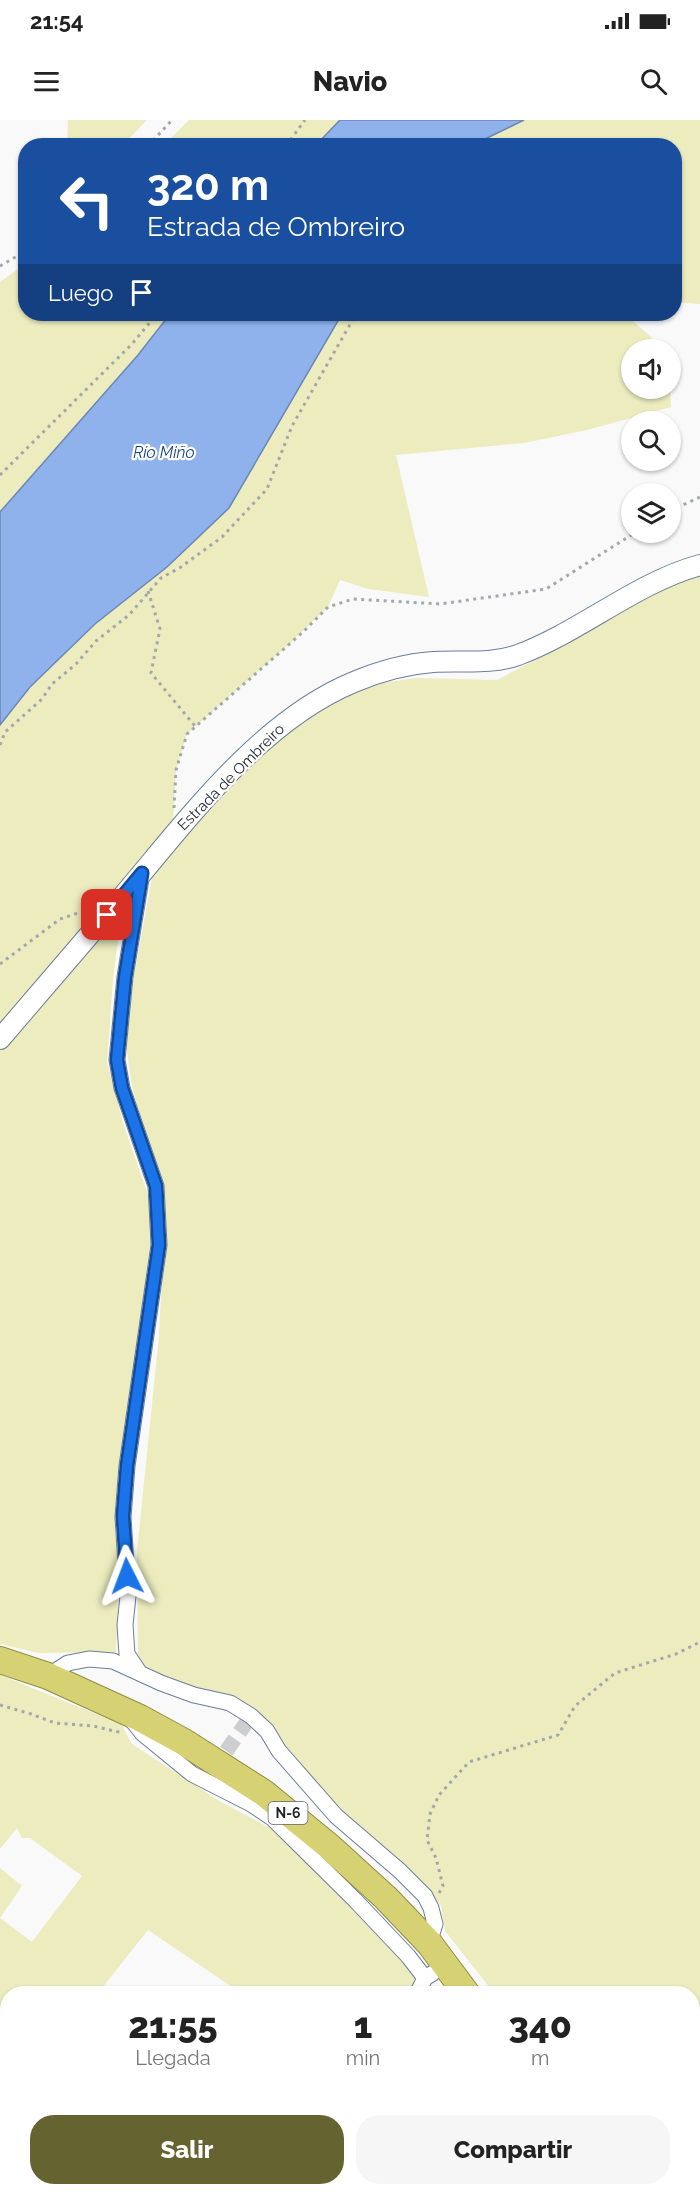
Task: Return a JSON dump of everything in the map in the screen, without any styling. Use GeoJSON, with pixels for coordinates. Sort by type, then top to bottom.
{"type":"FeatureCollection","features":[{"type":"Feature","properties":{"kind":"highway","name":"N-6"},"geometry":{"type":"LineString","coordinates":[[0,1660],[48,1676],[125,1712],[184,1742],[264,1793],[330,1847],[386,1898],[429,1943],[436,1971],[456,1986]]}},
{"type":"Feature","properties":{"kind":"street","name":"Estrada de Ombreiro"},"geometry":{"type":"LineString","coordinates":[[0,1039],[172,837],[251,752],[284,722],[325,695],[393,668],[435,662],[479,663],[515,656],[560,635],[655,584],[700,565]]}},
{"type":"Feature","properties":{"kind":"street"},"geometry":{"type":"LineString","coordinates":[[139,1672],[127,1654],[125,1625],[128,1596],[123,1516],[127,1466],[159,1245],[156,1186],[122,1088],[117,1060],[125,977],[142,873]]}},
{"type":"Feature","properties":{"kind":"street"},"geometry":{"type":"LineString","coordinates":[[48,1676],[68,1663],[89,1659],[113,1660],[161,1683],[195,1695],[230,1703],[251,1716],[267,1731],[279,1751],[336,1816],[400,1871],[425,1896],[435,1924],[429,1943]]}},
{"type":"Feature","properties":{"kind":"street"},"geometry":{"type":"LineString","coordinates":[[125,1712],[143,1734],[192,1774],[251,1804],[272,1818],[408,1956],[436,1971],[424,1986]]}},
{"type":"Feature","properties":{"kind":"path"},"geometry":{"type":"LineString","coordinates":[[155,138],[172,120]]}},
{"type":"Feature","properties":{"kind":"path"},"geometry":{"type":"LineString","coordinates":[[292,138],[305,120]]}},
{"type":"Feature","properties":{"kind":"path"},"geometry":{"type":"LineString","coordinates":[[0,266],[18,255]]}},
{"type":"Feature","properties":{"kind":"path"},"geometry":{"type":"LineString","coordinates":[[0,475],[132,344],[151,321]]}},
{"type":"Feature","properties":{"kind":"path"},"geometry":{"type":"LineString","coordinates":[[0,745],[5,732],[42,699],[52,684],[76,664],[96,641],[129,615],[160,578],[181,567],[222,537],[267,489],[292,426],[352,321]]}},
{"type":"Feature","properties":{"kind":"path"},"geometry":{"type":"LineString","coordinates":[[681,506],[700,497]]}},
{"type":"Feature","properties":{"kind":"path"},"geometry":{"type":"LineString","coordinates":[[172,837],[176,770],[187,734],[302,633],[327,607],[353,599],[440,604],[546,589],[621,542]]}},
{"type":"Feature","properties":{"kind":"path"},"geometry":{"type":"LineString","coordinates":[[148,591],[160,629],[151,673],[195,726]]}},
{"type":"Feature","properties":{"kind":"path"},"geometry":{"type":"LineString","coordinates":[[0,964],[60,919],[122,897]]}},
{"type":"Feature","properties":{"kind":"path"},"geometry":{"type":"LineString","coordinates":[[431,1908],[443,1886],[436,1858],[428,1839],[430,1814],[439,1795],[470,1762],[558,1735],[575,1706],[615,1673],[676,1654],[700,1642]]}},
{"type":"Feature","properties":{"kind":"path"},"geometry":{"type":"LineString","coordinates":[[0,1705],[31,1713],[55,1723],[143,1734]]}},
{"type":"Feature","properties":{"kind":"green space"},"geometry":{"type":"Polygon","coordinates":[[[68,120],[147,120],[130,138],[67,138],[68,120]]]}},
{"type":"Feature","properties":{"kind":"green space"},"geometry":{"type":"Polygon","coordinates":[[[189,120],[340,120],[323,138],[171,138],[189,120]]]}},
{"type":"Feature","properties":{"kind":"green space"},"geometry":{"type":"Polygon","coordinates":[[[524,120],[700,120],[700,304],[682,303],[682,138],[487,138],[524,120]]]}},
{"type":"Feature","properties":{"kind":"green space"},"geometry":{"type":"Polygon","coordinates":[[[18,269],[18,321],[165,321],[138,355],[0,512],[0,282],[18,269]]]}},
{"type":"Feature","properties":{"kind":"green space"},"geometry":{"type":"Polygon","coordinates":[[[338,321],[633,321],[653,339],[621,339],[621,399],[671,399],[671,407],[656,411],[621,411],[621,421],[524,443],[396,455],[429,597],[368,589],[340,580],[328,607],[187,734],[176,770],[173,822],[0,1025],[0,725],[30,687],[95,624],[167,567],[229,508],[338,321]]]}},
{"type":"Feature","properties":{"kind":"green space"},"geometry":{"type":"Polygon","coordinates":[[[700,571],[700,1986],[488,1986],[445,1931],[441,1905],[314,1785],[266,1723],[155,1674],[138,1660],[137,1551],[159,1336],[165,1217],[132,1086],[124,1031],[153,872],[257,759],[299,723],[351,694],[383,683],[416,678],[497,680],[569,642],[668,583],[700,571]]]}},
{"type":"Feature","properties":{"kind":"green space"},"geometry":{"type":"Polygon","coordinates":[[[123,902],[113,979],[107,1062],[123,1123],[148,1195],[150,1246],[126,1427],[116,1652],[39,1653],[0,1644],[0,1048],[123,902]]]}},
{"type":"Feature","properties":{"kind":"green space"},"geometry":{"type":"Polygon","coordinates":[[[0,1675],[121,1724],[132,1744],[221,1802],[285,1836],[417,1975],[412,1986],[231,1986],[148,1930],[104,1986],[0,1986],[0,1918],[32,1942],[82,1876],[30,1838],[22,1838],[17,1828],[0,1849],[0,1675]]]}},
{"type":"Feature","properties":{"kind":"green space"},"geometry":{"type":"Polygon","coordinates":[[[0,1868],[22,1886],[0,1918],[0,1868]]]}},
{"type":"Feature","properties":{"kind":"water"},"geometry":{"type":"Polygon","coordinates":[[[340,120],[524,120],[487,138],[323,138],[340,120]]]}},
{"type":"Feature","properties":{"kind":"water","name":"Río Miño"},"geometry":{"type":"Polygon","coordinates":[[[165,321],[338,321],[229,508],[167,567],[95,624],[30,687],[0,725],[0,512],[138,355],[165,321]]]}},
{"type":"Feature","properties":{"kind":"tunnel"},"geometry":{"type":"LineString","coordinates":[[213,1770],[251,1716]]}},
{"type":"Feature","properties":{"kind":"route"},"geometry":{"type":"LineString","coordinates":[[107,915],[142,873],[125,977],[117,1060],[122,1088],[156,1186],[159,1245],[127,1466],[123,1516],[127,1576]]}}]}
